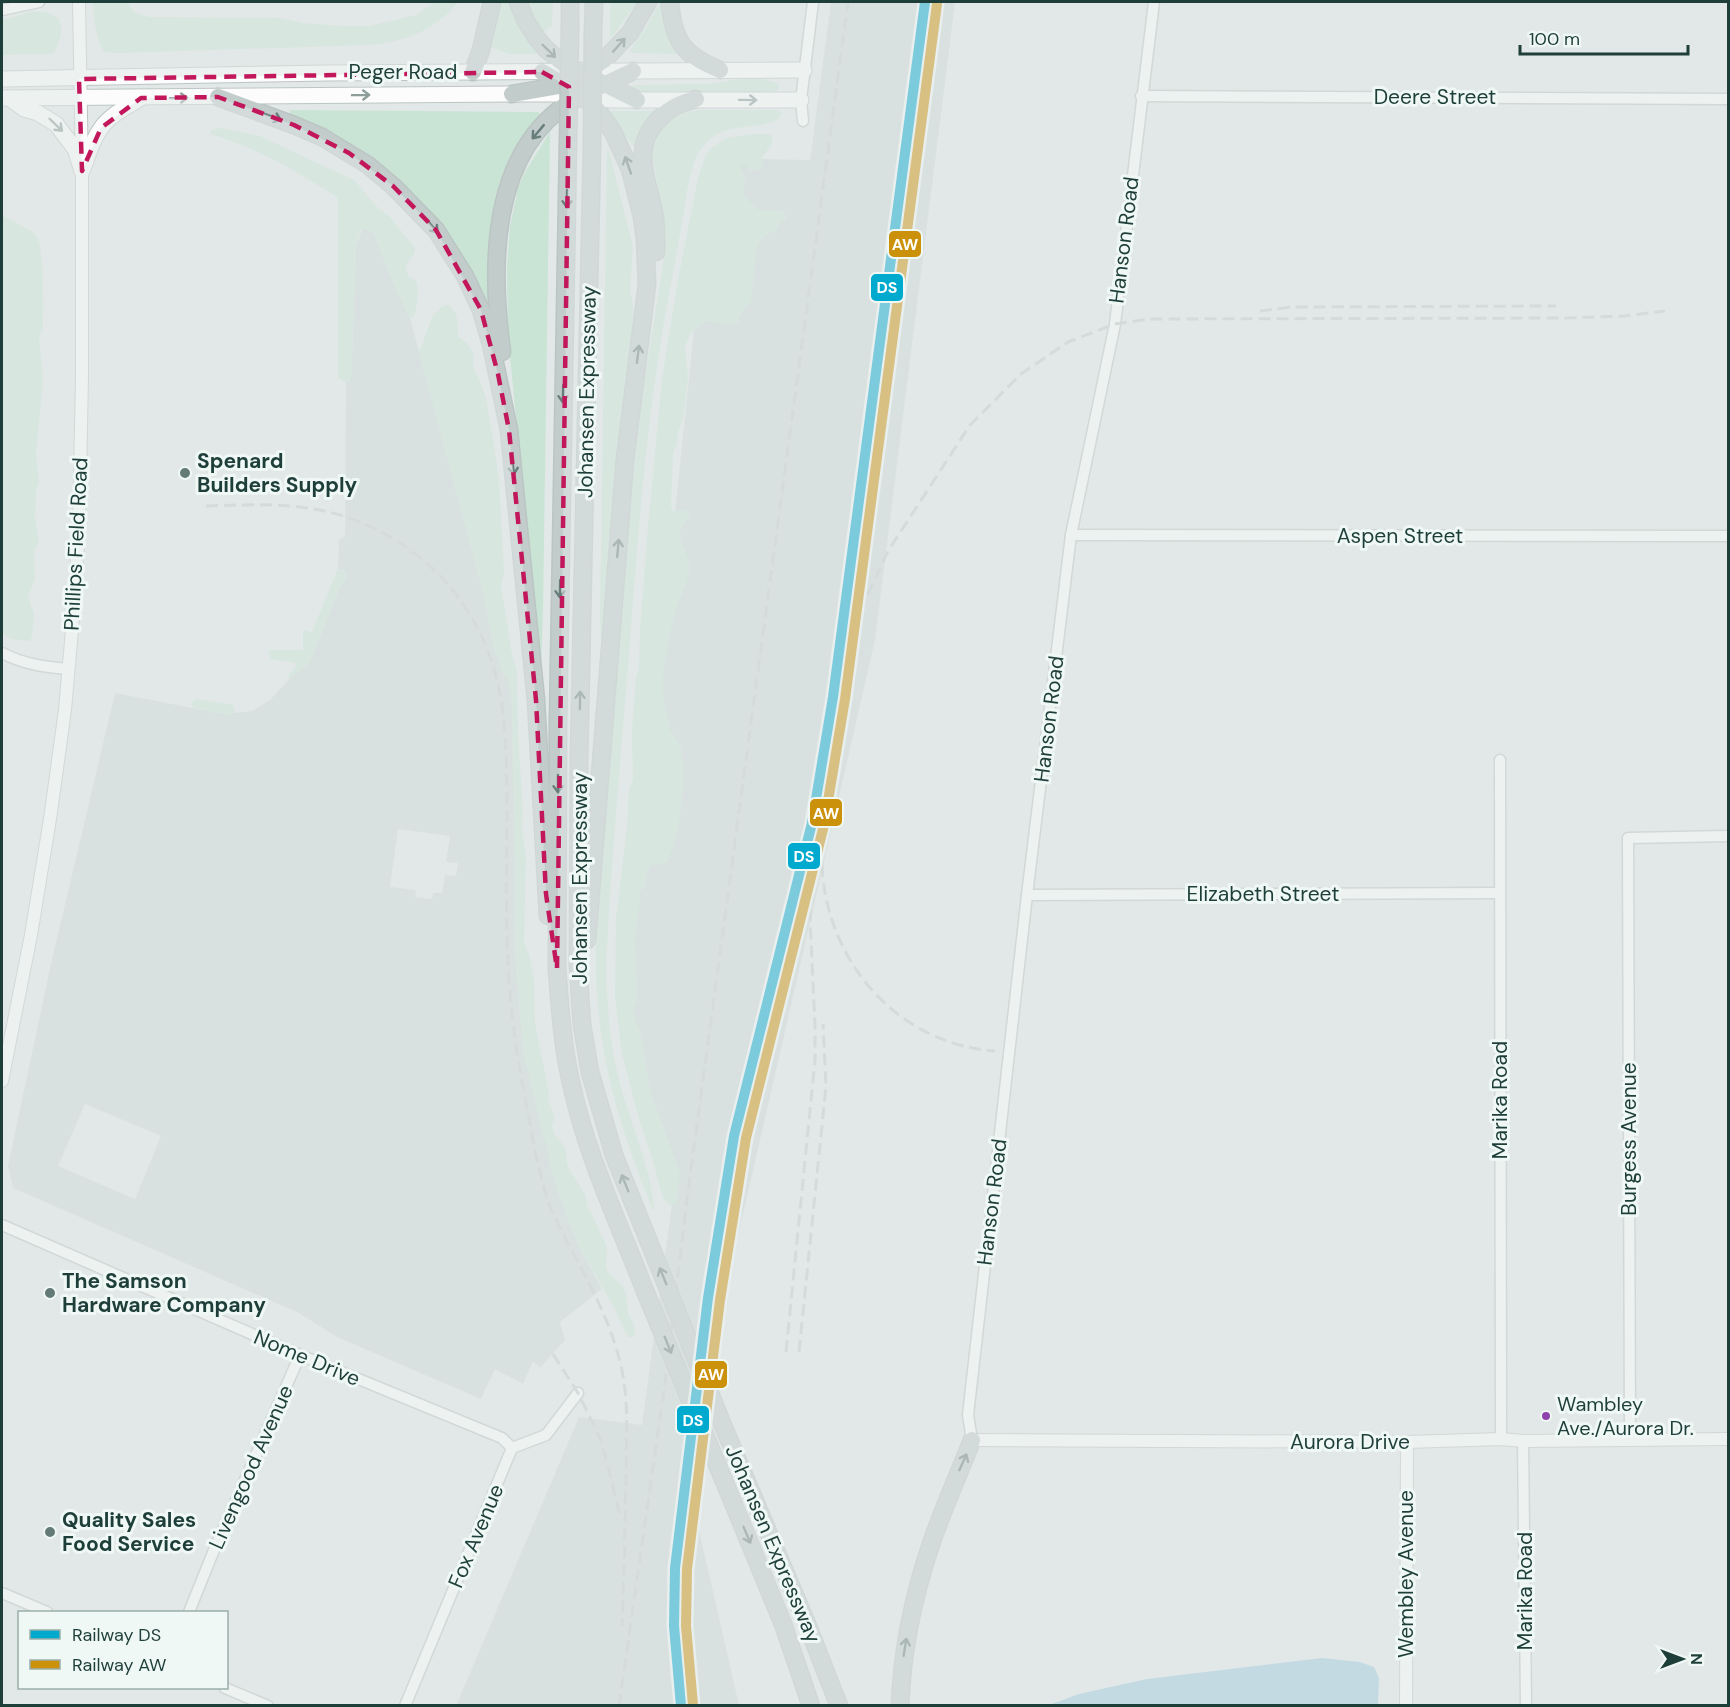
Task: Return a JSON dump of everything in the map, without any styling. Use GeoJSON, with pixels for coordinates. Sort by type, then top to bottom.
{"type":"FeatureCollection","features":[{"type":"Feature","properties":{"kind":"highway"},"geometry":{"type":"LineString","coordinates":[[473,72],[481,50],[492,2]]}},
{"type":"Feature","properties":{"kind":"highway"},"geometry":{"type":"LineString","coordinates":[[518,2],[526,21],[546,49],[564,64],[637,100]]}},
{"type":"Feature","properties":{"kind":"highway","name":"Johansen Expressway"},"geometry":{"type":"LineString","coordinates":[[570,2],[558,698],[557,969],[564,1044],[577,1104],[595,1163],[645,1291],[783,1624],[811,1706]]}},
{"type":"Feature","properties":{"kind":"highway","name":"Johansen Expressway"},"geometry":{"type":"LineString","coordinates":[[594,2],[577,919],[582,1025],[590,1072],[614,1155],[839,1706]]}},
{"type":"Feature","properties":{"kind":"highway"},"geometry":{"type":"LineString","coordinates":[[512,94],[564,85],[604,60],[630,33],[648,2]]}},
{"type":"Feature","properties":{"kind":"highway"},"geometry":{"type":"LineString","coordinates":[[670,2],[672,21],[679,41],[691,56],[720,70]]}},
{"type":"Feature","properties":{"kind":"highway"},"geometry":{"type":"LineString","coordinates":[[557,969],[546,894],[536,700],[497,295],[500,228],[505,200],[520,156],[530,141],[554,114],[583,96],[633,71]]}},
{"type":"Feature","properties":{"kind":"highway"},"geometry":{"type":"LineString","coordinates":[[542,72],[583,96],[599,112],[613,132],[630,169],[642,217],[647,284],[624,472],[592,861],[582,1025]]}},
{"type":"Feature","properties":{"kind":"highway"},"geometry":{"type":"LineString","coordinates":[[218,97],[294,125],[349,153],[393,186],[436,230],[465,276],[481,310],[491,344],[502,406],[509,430]]}},
{"type":"Feature","properties":{"kind":"highway"},"geometry":{"type":"LineString","coordinates":[[647,284],[655,263],[656,241],[655,220],[642,157],[643,147],[652,126],[664,115],[676,105],[696,99]]}},
{"type":"Feature","properties":{"kind":"highway"},"geometry":{"type":"LineString","coordinates":[[900,1706],[901,1677],[914,1604],[930,1548],[972,1440]]}},
{"type":"Feature","properties":{"kind":"main road","name":"Peger Road"},"geometry":{"type":"LineString","coordinates":[[2,79],[328,73],[804,70]]}},
{"type":"Feature","properties":{"kind":"main road","name":"Peger Road"},"geometry":{"type":"LineString","coordinates":[[5,98],[512,94],[583,96],[612,100],[801,100]]}},
{"type":"Feature","properties":{"kind":"main road"},"geometry":{"type":"LineString","coordinates":[[5,98],[24,110],[39,113],[56,124],[75,149],[82,171]]}},
{"type":"Feature","properties":{"kind":"main road"},"geometry":{"type":"LineString","coordinates":[[82,171],[95,137],[101,128],[110,118],[141,98]]}},
{"type":"Feature","properties":{"kind":"street"},"geometry":{"type":"LineString","coordinates":[[2,10],[39,2]]}},
{"type":"Feature","properties":{"kind":"street","name":"Phillips Field Road"},"geometry":{"type":"LineString","coordinates":[[2,1082],[43,863],[58,768],[68,669],[81,480],[82,171],[79,2]]}},
{"type":"Feature","properties":{"kind":"street"},"geometry":{"type":"LineString","coordinates":[[803,121],[801,100],[813,2]]}},
{"type":"Feature","properties":{"kind":"street","name":"Hanson Road"},"geometry":{"type":"LineString","coordinates":[[972,1440],[968,1415],[1027,894],[1071,535],[1115,324],[1154,2]]}},
{"type":"Feature","properties":{"kind":"street","name":"Deere Street"},"geometry":{"type":"LineString","coordinates":[[1141,96],[1728,99]]}},
{"type":"Feature","properties":{"kind":"street","name":"Aspen Street"},"geometry":{"type":"LineString","coordinates":[[1071,535],[1728,536]]}},
{"type":"Feature","properties":{"kind":"street"},"geometry":{"type":"LineString","coordinates":[[2,653],[17,661],[41,667],[68,669]]}},
{"type":"Feature","properties":{"kind":"street","name":"Marika Road"},"geometry":{"type":"LineString","coordinates":[[1500,760],[1501,1440]]}},
{"type":"Feature","properties":{"kind":"street","name":"Burgess Avenue"},"geometry":{"type":"LineString","coordinates":[[1630,1440],[1628,838],[1728,836]]}},
{"type":"Feature","properties":{"kind":"street","name":"Elizabeth Street"},"geometry":{"type":"LineString","coordinates":[[1027,894],[1499,893]]}},
{"type":"Feature","properties":{"kind":"street","name":"Nome Drive"},"geometry":{"type":"LineString","coordinates":[[2,1225],[300,1355],[502,1438],[513,1448]]}},
{"type":"Feature","properties":{"kind":"street","name":"Livengood Avenue"},"geometry":{"type":"LineString","coordinates":[[189,1611],[300,1355]]}},
{"type":"Feature","properties":{"kind":"street"},"geometry":{"type":"LineString","coordinates":[[513,1448],[546,1435],[578,1393]]}},
{"type":"Feature","properties":{"kind":"street","name":"Aurora Drive"},"geometry":{"type":"LineString","coordinates":[[972,1440],[1407,1442],[1728,1439]]}},
{"type":"Feature","properties":{"kind":"street","name":"Marika Road"},"geometry":{"type":"LineString","coordinates":[[1523,1441],[1526,1706]]}},
{"type":"Feature","properties":{"kind":"street","name":"Wembley Avenue"},"geometry":{"type":"LineString","coordinates":[[1406,1706],[1407,1442]]}},
{"type":"Feature","properties":{"kind":"street","name":"Fox Avenue"},"geometry":{"type":"LineString","coordinates":[[405,1706],[513,1448]]}},
{"type":"Feature","properties":{"kind":"street"},"geometry":{"type":"LineString","coordinates":[[2,1593],[45,1611]]}},
{"type":"Feature","properties":{"kind":"street"},"geometry":{"type":"LineString","coordinates":[[227,1689],[268,1706]]}},
{"type":"Feature","properties":{"kind":"highlighted area"},"geometry":{"type":"Polygon","coordinates":[[[542,72],[569,87],[557,969],[546,894],[536,700],[509,430],[498,374],[481,310],[436,230],[393,186],[349,153],[294,125],[218,97],[141,98],[101,128],[82,171],[79,79],[542,72]]]}},
{"type":"Feature","properties":{"kind":"shaded area"},"geometry":{"type":"Polygon","coordinates":[[[831,2],[955,2],[875,640],[709,1362],[695,1513],[739,1705],[456,1706],[579,1417],[642,1425],[676,1174],[643,1095],[632,1002],[630,942],[712,158],[810,160],[831,2]]]}},
{"type":"Feature","properties":{"kind":"shaded area"},"geometry":{"type":"Polygon","coordinates":[[[362,229],[374,234],[410,318],[484,595],[494,649],[505,676],[509,679],[512,704],[516,965],[523,1049],[559,1194],[578,1245],[602,1289],[560,1322],[565,1340],[540,1368],[533,1361],[523,1384],[495,1369],[481,1399],[337,1337],[299,1313],[13,1188],[8,1166],[50,968],[115,693],[224,714],[252,711],[270,700],[290,678],[310,662],[339,589],[347,578],[344,570],[338,569],[339,539],[345,537],[346,382],[351,379],[356,247],[362,229]],[[398,829],[390,887],[416,890],[415,897],[432,899],[433,893],[442,893],[445,875],[456,876],[458,863],[446,862],[450,836],[398,829]],[[85,1104],[58,1166],[135,1199],[161,1136],[85,1104]]]}},
{"type":"Feature","properties":{"kind":"green space"},"geometry":{"type":"Polygon","coordinates":[[[93,2],[127,2],[134,12],[148,17],[281,18],[302,23],[369,26],[417,15],[434,2],[458,2],[440,20],[418,33],[394,41],[369,45],[117,53],[104,52],[101,46],[93,2]]]}},
{"type":"Feature","properties":{"kind":"green space"},"geometry":{"type":"Polygon","coordinates":[[[500,2],[511,2],[537,50],[536,54],[509,54],[491,47],[500,2]]]}},
{"type":"Feature","properties":{"kind":"green space"},"geometry":{"type":"Polygon","coordinates":[[[527,2],[553,2],[552,26],[543,32],[527,2]]]}},
{"type":"Feature","properties":{"kind":"green space"},"geometry":{"type":"Polygon","coordinates":[[[610,2],[637,2],[612,37],[610,36],[610,2]]]}},
{"type":"Feature","properties":{"kind":"green space"},"geometry":{"type":"Polygon","coordinates":[[[660,2],[664,2],[677,49],[676,54],[631,53],[630,50],[646,28],[660,2]]]}},
{"type":"Feature","properties":{"kind":"green space"},"geometry":{"type":"Polygon","coordinates":[[[31,12],[50,14],[60,22],[61,35],[54,53],[2,55],[2,20],[31,12]]]}},
{"type":"Feature","properties":{"kind":"green space"},"geometry":{"type":"Polygon","coordinates":[[[746,78],[764,79],[779,84],[778,90],[654,93],[622,87],[708,84],[746,78]]]}},
{"type":"Feature","properties":{"kind":"green space"},"geometry":{"type":"Polygon","coordinates":[[[290,110],[539,112],[540,117],[516,152],[493,324],[442,228],[414,195],[365,153],[336,136],[290,116],[290,110]]]}},
{"type":"Feature","properties":{"kind":"green space"},"geometry":{"type":"Polygon","coordinates":[[[776,110],[782,113],[776,120],[767,124],[742,127],[715,135],[704,145],[695,160],[688,184],[667,305],[648,435],[616,809],[606,965],[612,1049],[621,1089],[650,1183],[653,1210],[618,1111],[603,1047],[596,979],[596,942],[630,507],[642,396],[663,265],[663,219],[652,153],[659,132],[669,121],[687,112],[776,110]]]}},
{"type":"Feature","properties":{"kind":"green space"},"geometry":{"type":"Polygon","coordinates":[[[612,111],[657,111],[637,145],[633,146],[610,113],[612,111]]]}},
{"type":"Feature","properties":{"kind":"green space"},"geometry":{"type":"Polygon","coordinates":[[[221,128],[260,136],[354,180],[378,208],[388,215],[415,248],[415,252],[405,266],[409,277],[416,281],[418,290],[414,316],[410,318],[374,234],[366,229],[360,231],[356,247],[351,379],[348,383],[338,378],[338,198],[276,161],[227,139],[210,134],[212,130],[221,128]]]}},
{"type":"Feature","properties":{"kind":"green space"},"geometry":{"type":"Polygon","coordinates":[[[550,132],[541,668],[508,337],[507,267],[510,227],[518,188],[525,172],[550,132]]]}},
{"type":"Feature","properties":{"kind":"green space"},"geometry":{"type":"Polygon","coordinates":[[[769,134],[772,136],[772,144],[762,157],[763,164],[760,170],[750,170],[745,165],[740,166],[745,179],[743,194],[758,210],[782,210],[787,218],[775,231],[763,237],[756,249],[751,302],[739,316],[738,322],[730,324],[705,321],[690,334],[685,347],[688,376],[684,415],[678,432],[677,445],[673,452],[671,508],[673,511],[683,510],[689,513],[680,531],[680,537],[689,563],[689,571],[676,609],[665,663],[663,687],[670,729],[680,745],[683,788],[672,851],[667,862],[650,866],[645,886],[640,891],[634,942],[637,1000],[633,1009],[640,1030],[650,1091],[680,1173],[676,1204],[669,1205],[663,1198],[622,1054],[615,998],[616,919],[629,790],[633,780],[632,730],[662,379],[678,280],[698,178],[709,150],[726,138],[769,134]]]}},
{"type":"Feature","properties":{"kind":"green space"},"geometry":{"type":"Polygon","coordinates":[[[607,150],[633,247],[630,291],[633,305],[632,356],[599,694],[599,660],[602,660],[600,620],[607,150]]]}},
{"type":"Feature","properties":{"kind":"green space"},"geometry":{"type":"Polygon","coordinates":[[[2,215],[35,234],[42,264],[43,328],[39,337],[43,381],[36,454],[39,482],[36,489],[35,519],[39,541],[34,551],[35,579],[28,596],[34,614],[32,637],[29,641],[11,639],[2,633],[2,215]]]}},
{"type":"Feature","properties":{"kind":"green space"},"geometry":{"type":"Polygon","coordinates":[[[449,305],[456,316],[458,337],[466,342],[474,355],[473,368],[486,398],[499,481],[504,572],[501,585],[512,656],[517,670],[522,829],[526,856],[524,942],[534,979],[535,1024],[549,1093],[549,1104],[554,1118],[552,1125],[554,1133],[565,1149],[568,1167],[583,1190],[587,1205],[606,1245],[606,1268],[626,1293],[628,1313],[634,1325],[633,1337],[628,1337],[613,1305],[578,1245],[550,1163],[523,1049],[516,965],[512,704],[509,680],[505,676],[494,649],[484,595],[419,352],[433,315],[443,306],[449,305]]]}},
{"type":"Feature","properties":{"kind":"green space"},"geometry":{"type":"Polygon","coordinates":[[[338,569],[346,572],[347,578],[339,589],[310,662],[290,678],[288,677],[296,666],[295,663],[270,659],[269,650],[303,650],[303,630],[312,632],[338,569]]]}},
{"type":"Feature","properties":{"kind":"green space"},"geometry":{"type":"Polygon","coordinates":[[[195,699],[233,705],[235,710],[232,715],[229,715],[196,708],[192,704],[195,699]]]}},
{"type":"Feature","properties":{"kind":"water"},"geometry":{"type":"Polygon","coordinates":[[[1322,1658],[1360,1662],[1374,1667],[1379,1678],[1378,1705],[1049,1705],[1079,1694],[1147,1679],[1322,1658]]]}},
{"type":"Feature","properties":{"kind":"railway"},"geometry":{"type":"LineString","coordinates":[[619,1706],[664,1390],[689,1184],[848,2]]}},
{"type":"Feature","properties":{"kind":"railway"},"geometry":{"type":"LineString","coordinates":[[1260,311],[1291,307],[1556,306]]}},
{"type":"Feature","properties":{"kind":"railway"},"geometry":{"type":"LineString","coordinates":[[833,697],[854,624],[888,551],[970,425],[1021,374],[1068,342],[1115,324],[1149,319],[1566,318],[1625,316],[1665,311]]}},
{"type":"Feature","properties":{"kind":"railway"},"geometry":{"type":"LineString","coordinates":[[206,506],[295,506],[330,512],[374,528],[415,553],[449,586],[463,604],[488,652],[496,676],[504,725],[507,777],[509,980],[514,1033],[526,1102],[544,1189],[552,1211],[606,1319],[619,1358],[625,1388],[627,1433],[622,1626]]}},
{"type":"Feature","properties":{"kind":"railway"},"geometry":{"type":"LineString","coordinates":[[786,1352],[815,1060],[810,920],[824,805],[826,738]]}},
{"type":"Feature","properties":{"kind":"railway"},"geometry":{"type":"LineString","coordinates":[[822,865],[827,900],[837,933],[852,964],[873,991],[898,1014],[927,1032],[959,1045],[995,1051]]}},
{"type":"Feature","properties":{"kind":"railway"},"geometry":{"type":"LineString","coordinates":[[799,1352],[826,1086],[823,1024]]}},
{"type":"Feature","properties":{"kind":"railway"},"geometry":{"type":"LineString","coordinates":[[553,1354],[578,1393],[601,1440],[621,1519]]}},
{"type":"Feature","properties":{"kind":"rail line","name":"DS"},"geometry":{"type":"LineString","coordinates":[[681,1706],[674,1626],[675,1568],[708,1298],[734,1136],[812,823],[833,697],[925,2]]}},
{"type":"Feature","properties":{"kind":"rail line","name":"AW"},"geometry":{"type":"LineString","coordinates":[[693,1705],[686,1626],[687,1569],[720,1300],[746,1138],[824,825],[845,699],[937,4]]}},
{"type":"Feature","properties":{"kind":"place","name":"Spenard Builders Supply"},"geometry":{"type":"Point","coordinates":[185,473]}},
{"type":"Feature","properties":{"kind":"place","name":"The Samson Hardware Company"},"geometry":{"type":"Point","coordinates":[50,1293]}},
{"type":"Feature","properties":{"kind":"place","name":"Wambley Ave./Aurora Dr."},"geometry":{"type":"Point","coordinates":[1546,1416]}},
{"type":"Feature","properties":{"kind":"place","name":"Quality Sales Food Service"},"geometry":{"type":"Point","coordinates":[50,1532]}}]}
